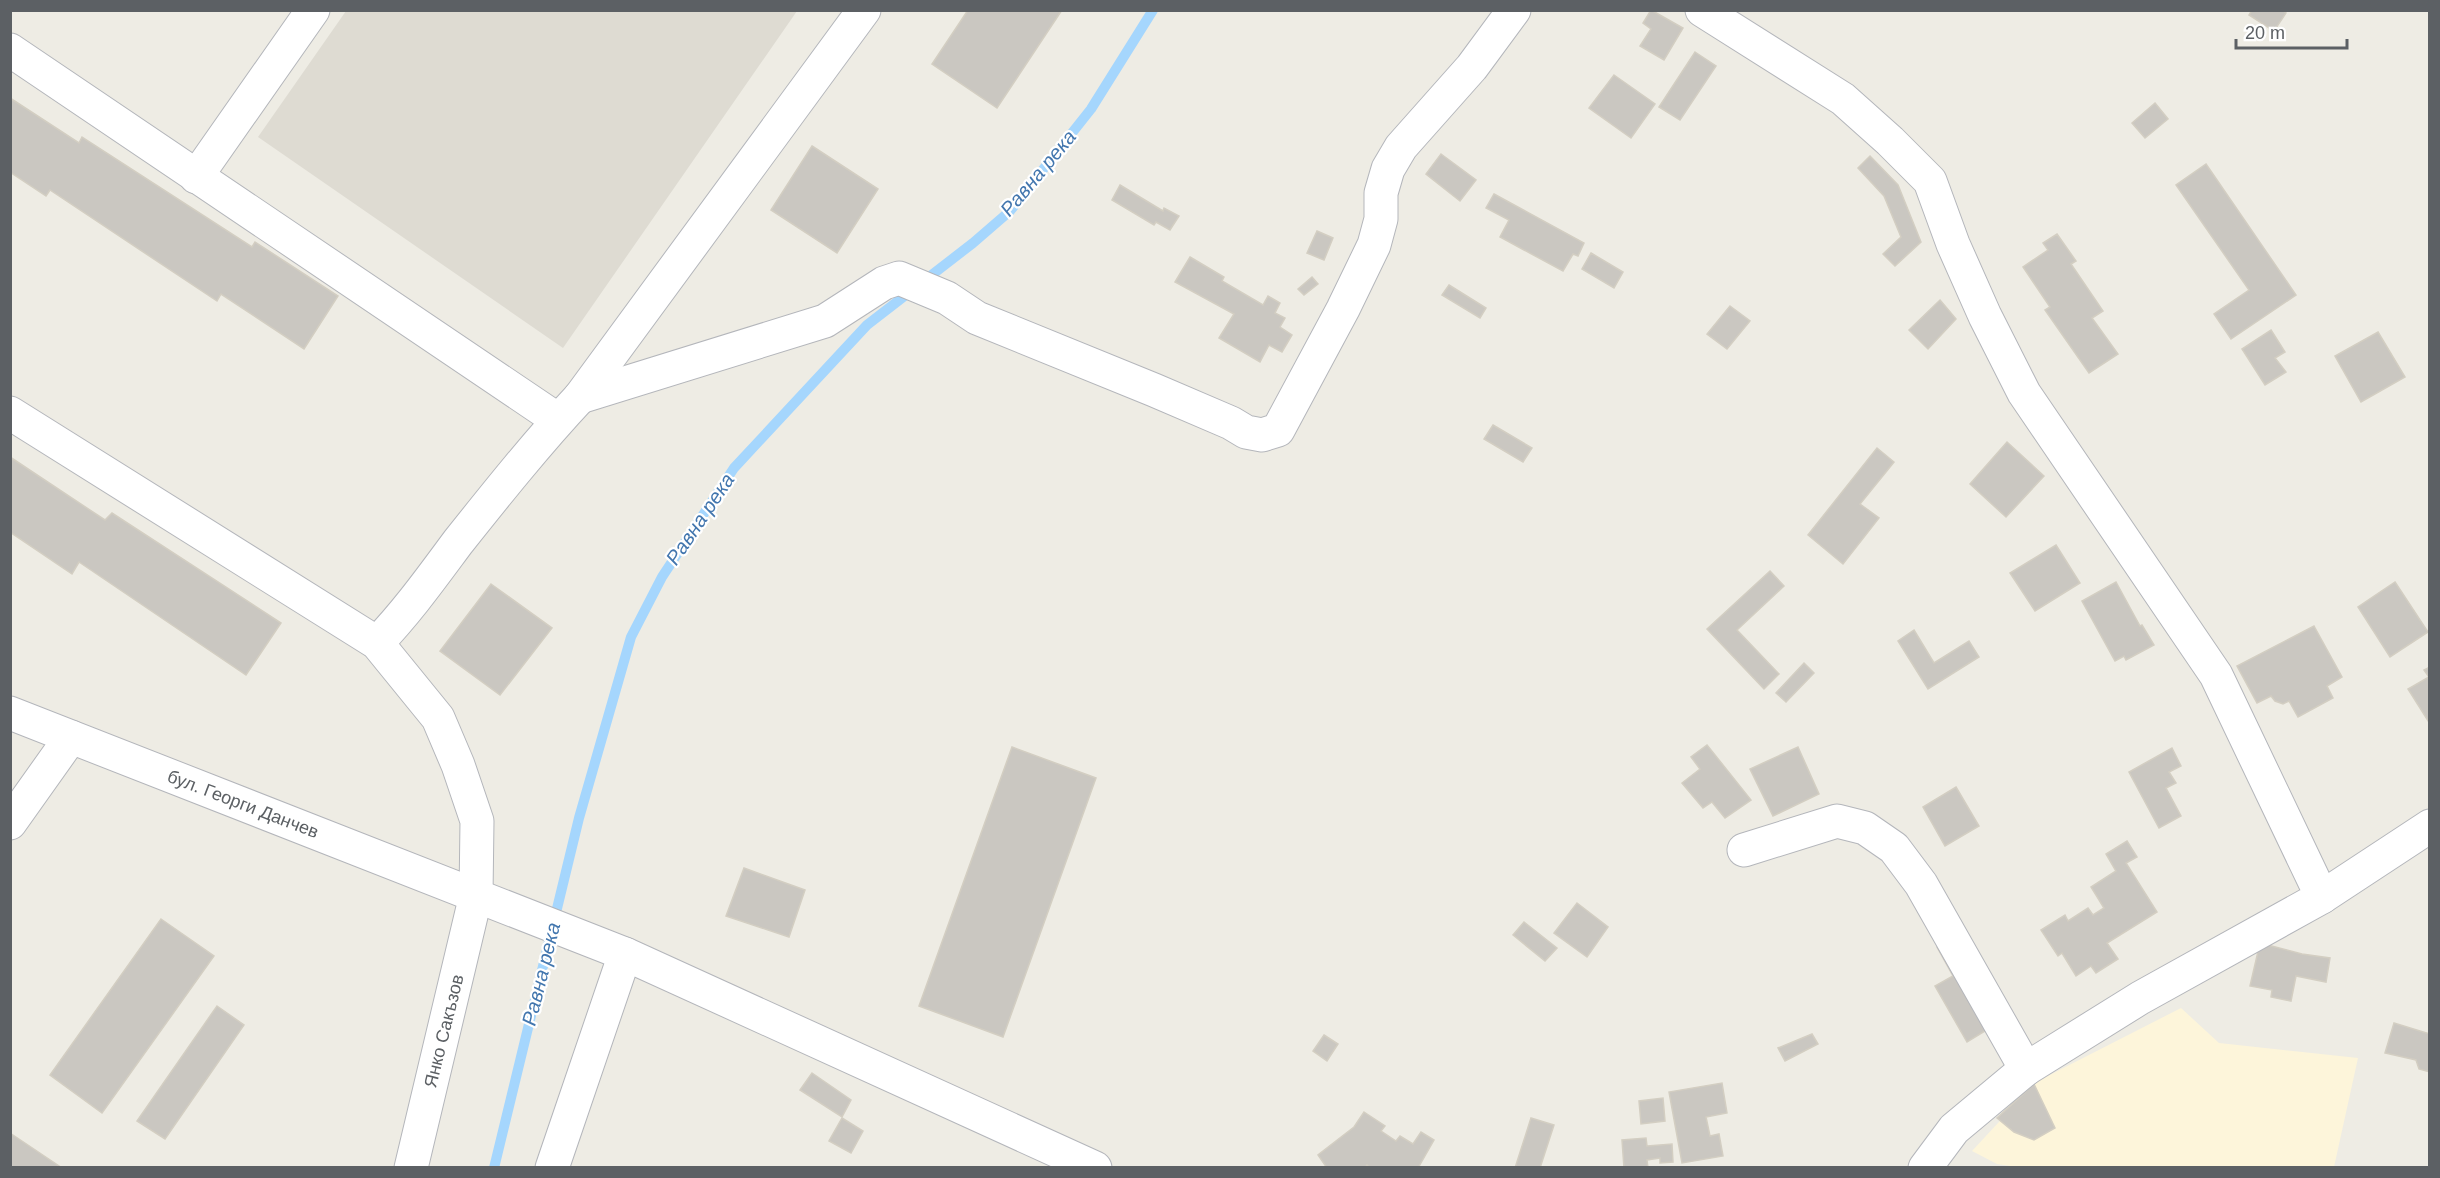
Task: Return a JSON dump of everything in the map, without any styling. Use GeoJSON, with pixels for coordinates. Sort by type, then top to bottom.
{"type":"FeatureCollection","features":[{"type":"Feature","properties":{"kind":"street"},"geometry":{"type":"LineString","coordinates":[[196,177],[313,10]]}},
{"type":"Feature","properties":{"kind":"street"},"geometry":{"type":"LineString","coordinates":[[377,643],[404,615],[460,540],[569,408],[864,10]]}},
{"type":"Feature","properties":{"kind":"street"},"geometry":{"type":"LineString","coordinates":[[569,408],[825,321],[884,283],[899,278],[946,298],[977,318],[1154,390],[1231,423],[1246,432],[1262,435],[1278,430],[1343,309],[1374,245],[1381,219],[1381,193],[1388,169],[1401,147],[1472,67],[1514,10]]}},
{"type":"Feature","properties":{"kind":"street"},"geometry":{"type":"LineString","coordinates":[[1702,10],[1843,99],[1930,181],[1962,265],[2024,393],[2216,675],[2322,897]]}},
{"type":"Feature","properties":{"kind":"street"},"geometry":{"type":"LineString","coordinates":[[10,50],[196,177],[569,408]]}},
{"type":"Feature","properties":{"kind":"street","name":"Янко Сакъзов"},"geometry":{"type":"LineString","coordinates":[[10,413],[377,643],[438,718],[458,765],[477,821],[476,895],[411,1167]]}},
{"type":"Feature","properties":{"kind":"street","name":"бул. Георги Данчев"},"geometry":{"type":"LineString","coordinates":[[10,713],[625,954],[1095,1167]]}},
{"type":"Feature","properties":{"kind":"street"},"geometry":{"type":"LineString","coordinates":[[10,823],[71,737]]}},
{"type":"Feature","properties":{"kind":"street"},"geometry":{"type":"LineString","coordinates":[[1744,850],[1837,821],[1865,828],[1894,848],[1921,884],[2026,1069]]}},
{"type":"Feature","properties":{"kind":"street"},"geometry":{"type":"LineString","coordinates":[[1924,1167],[1954,1129],[2026,1069],[2140,998],[2322,897],[2430,826]]}},
{"type":"Feature","properties":{"kind":"street"},"geometry":{"type":"LineString","coordinates":[[552,1167],[625,954]]}},
{"type":"Feature","properties":{"kind":"shaded area"},"geometry":{"type":"Polygon","coordinates":[[[346,11],[797,11],[563,348],[258,137],[346,11]]]}},
{"type":"Feature","properties":{"kind":"shaded area"},"geometry":{"type":"Polygon","coordinates":[[[2181,1008],[2219,1043],[2358,1058],[2334,1167],[2024,1168],[1997,1164],[1972,1151],[2036,1082],[2181,1008]]]}},
{"type":"Feature","properties":{"kind":"building"},"geometry":{"type":"Polygon","coordinates":[[[968,10],[1062,10],[997,108],[932,64],[968,10]]]}},
{"type":"Feature","properties":{"kind":"building"},"geometry":{"type":"Polygon","coordinates":[[[1651,10],[1683,28],[1664,60],[1640,46],[1651,29],[1643,23],[1651,10]]]}},
{"type":"Feature","properties":{"kind":"building"},"geometry":{"type":"Polygon","coordinates":[[[2252,10],[2282,10],[2286,13],[2274,31],[2249,15],[2252,10]]]}},
{"type":"Feature","properties":{"kind":"building"},"geometry":{"type":"Polygon","coordinates":[[[1695,52],[1716,66],[1680,120],[1659,107],[1695,52]]]}},
{"type":"Feature","properties":{"kind":"building"},"geometry":{"type":"Polygon","coordinates":[[[1614,75],[1655,104],[1631,138],[1589,108],[1614,75]]]}},
{"type":"Feature","properties":{"kind":"building"},"geometry":{"type":"Polygon","coordinates":[[[10,98],[79,143],[82,137],[252,247],[255,242],[338,296],[304,349],[221,294],[217,301],[50,190],[46,196],[10,172],[10,98]]]}},
{"type":"Feature","properties":{"kind":"building"},"geometry":{"type":"Polygon","coordinates":[[[2155,103],[2168,119],[2145,138],[2132,123],[2155,103]]]}},
{"type":"Feature","properties":{"kind":"building"},"geometry":{"type":"Polygon","coordinates":[[[812,146],[878,189],[837,253],[771,210],[812,146]]]}},
{"type":"Feature","properties":{"kind":"building"},"geometry":{"type":"Polygon","coordinates":[[[1441,154],[1476,180],[1460,201],[1426,174],[1441,154]]]}},
{"type":"Feature","properties":{"kind":"building"},"geometry":{"type":"Polygon","coordinates":[[[1870,156],[1898,185],[1921,242],[1895,266],[1883,254],[1901,237],[1884,196],[1858,168],[1870,156]]]}},
{"type":"Feature","properties":{"kind":"building"},"geometry":{"type":"Polygon","coordinates":[[[2206,164],[2296,295],[2231,339],[2214,314],[2249,290],[2176,185],[2206,164]]]}},
{"type":"Feature","properties":{"kind":"building"},"geometry":{"type":"Polygon","coordinates":[[[1120,185],[1163,211],[1164,208],[1179,216],[1170,230],[1156,222],[1154,225],[1112,200],[1120,185]]]}},
{"type":"Feature","properties":{"kind":"building"},"geometry":{"type":"Polygon","coordinates":[[[1494,194],[1584,243],[1578,256],[1573,254],[1563,271],[1500,237],[1509,220],[1486,208],[1494,194]]]}},
{"type":"Feature","properties":{"kind":"building"},"geometry":{"type":"Polygon","coordinates":[[[1317,231],[1333,238],[1324,260],[1307,253],[1317,231]]]}},
{"type":"Feature","properties":{"kind":"building"},"geometry":{"type":"Polygon","coordinates":[[[2057,234],[2076,261],[2071,264],[2103,311],[2092,318],[2118,354],[2089,373],[2045,310],[2050,307],[2023,267],[2048,250],[2043,243],[2057,234]]]}},
{"type":"Feature","properties":{"kind":"building"},"geometry":{"type":"Polygon","coordinates":[[[1591,253],[1623,272],[1614,288],[1582,269],[1591,253]]]}},
{"type":"Feature","properties":{"kind":"building"},"geometry":{"type":"Polygon","coordinates":[[[1190,257],[1224,277],[1222,281],[1263,305],[1268,296],[1280,303],[1275,313],[1285,318],[1280,327],[1292,335],[1282,352],[1269,345],[1260,362],[1219,338],[1234,314],[1175,282],[1190,257]]]}},
{"type":"Feature","properties":{"kind":"building"},"geometry":{"type":"Polygon","coordinates":[[[1312,277],[1318,284],[1304,295],[1298,289],[1312,277]]]}},
{"type":"Feature","properties":{"kind":"building"},"geometry":{"type":"Polygon","coordinates":[[[1449,285],[1486,308],[1480,318],[1442,295],[1449,285]]]}},
{"type":"Feature","properties":{"kind":"building"},"geometry":{"type":"Polygon","coordinates":[[[1940,300],[1956,319],[1928,349],[1909,330],[1940,300]]]}},
{"type":"Feature","properties":{"kind":"building"},"geometry":{"type":"Polygon","coordinates":[[[1730,306],[1750,321],[1727,349],[1707,334],[1730,306]]]}},
{"type":"Feature","properties":{"kind":"building"},"geometry":{"type":"Polygon","coordinates":[[[2271,330],[2285,352],[2275,358],[2286,372],[2265,385],[2242,349],[2271,330]]]}},
{"type":"Feature","properties":{"kind":"building"},"geometry":{"type":"Polygon","coordinates":[[[2378,332],[2405,377],[2361,402],[2335,356],[2378,332]]]}},
{"type":"Feature","properties":{"kind":"building"},"geometry":{"type":"Polygon","coordinates":[[[1493,425],[1532,448],[1523,462],[1484,439],[1493,425]]]}},
{"type":"Feature","properties":{"kind":"building"},"geometry":{"type":"Polygon","coordinates":[[[2007,442],[2044,476],[2006,517],[1970,484],[2007,442]]]}},
{"type":"Feature","properties":{"kind":"building"},"geometry":{"type":"Polygon","coordinates":[[[1877,448],[1894,462],[1860,504],[1879,518],[1843,564],[1808,535],[1877,448]]]}},
{"type":"Feature","properties":{"kind":"building"},"geometry":{"type":"Polygon","coordinates":[[[10,457],[105,520],[112,513],[281,623],[246,675],[79,562],[72,574],[10,532],[10,457]]]}},
{"type":"Feature","properties":{"kind":"building"},"geometry":{"type":"Polygon","coordinates":[[[2056,545],[2080,583],[2035,611],[2010,573],[2056,545]]]}},
{"type":"Feature","properties":{"kind":"building"},"geometry":{"type":"Polygon","coordinates":[[[1770,571],[1784,586],[1737,630],[1779,674],[1764,689],[1707,629],[1770,571]]]}},
{"type":"Feature","properties":{"kind":"building"},"geometry":{"type":"Polygon","coordinates":[[[2116,582],[2140,626],[2142,625],[2154,645],[2126,660],[2124,656],[2115,661],[2082,601],[2116,582]]]}},
{"type":"Feature","properties":{"kind":"building"},"geometry":{"type":"Polygon","coordinates":[[[2395,582],[2428,632],[2390,657],[2358,607],[2395,582]]]}},
{"type":"Feature","properties":{"kind":"building"},"geometry":{"type":"Polygon","coordinates":[[[491,584],[552,628],[500,695],[440,651],[491,584]]]}},
{"type":"Feature","properties":{"kind":"building"},"geometry":{"type":"Polygon","coordinates":[[[2314,626],[2342,677],[2327,686],[2333,698],[2298,717],[2289,701],[2283,704],[2275,701],[2271,696],[2257,703],[2237,666],[2314,626]]]}},
{"type":"Feature","properties":{"kind":"building"},"geometry":{"type":"Polygon","coordinates":[[[1914,630],[1934,663],[1969,641],[1979,657],[1928,689],[1898,641],[1914,630]]]}},
{"type":"Feature","properties":{"kind":"building"},"geometry":{"type":"Polygon","coordinates":[[[1804,663],[1814,673],[1786,702],[1776,693],[1804,663]]]}},
{"type":"Feature","properties":{"kind":"building"},"geometry":{"type":"Polygon","coordinates":[[[2430,667],[2430,724],[2408,689],[2429,677],[2424,670],[2430,667]]]}},
{"type":"Feature","properties":{"kind":"building"},"geometry":{"type":"Polygon","coordinates":[[[1707,745],[1751,800],[1725,818],[1712,802],[1703,808],[1682,783],[1700,769],[1691,757],[1707,745]]]}},
{"type":"Feature","properties":{"kind":"building"},"geometry":{"type":"Polygon","coordinates":[[[1012,747],[1096,778],[1003,1037],[919,1006],[1012,747]]]}},
{"type":"Feature","properties":{"kind":"building"},"geometry":{"type":"Polygon","coordinates":[[[1798,747],[1819,794],[1773,816],[1750,769],[1798,747]]]}},
{"type":"Feature","properties":{"kind":"building"},"geometry":{"type":"Polygon","coordinates":[[[2172,748],[2181,766],[2169,772],[2176,783],[2166,788],[2181,816],[2159,828],[2129,772],[2172,748]]]}},
{"type":"Feature","properties":{"kind":"building"},"geometry":{"type":"Polygon","coordinates":[[[1956,787],[1979,826],[1945,846],[1923,807],[1956,787]]]}},
{"type":"Feature","properties":{"kind":"building"},"geometry":{"type":"Polygon","coordinates":[[[2127,841],[2137,857],[2126,863],[2157,912],[2107,943],[2118,959],[2096,973],[2091,966],[2076,976],[2062,953],[2058,956],[2041,930],[2065,915],[2068,921],[2088,908],[2093,915],[2104,908],[2091,887],[2116,871],[2106,854],[2127,841]]]}},
{"type":"Feature","properties":{"kind":"building"},"geometry":{"type":"Polygon","coordinates":[[[744,868],[805,890],[789,937],[726,916],[744,868]]]}},
{"type":"Feature","properties":{"kind":"building"},"geometry":{"type":"Polygon","coordinates":[[[1577,903],[1608,927],[1587,957],[1554,933],[1577,903]]]}},
{"type":"Feature","properties":{"kind":"building"},"geometry":{"type":"Polygon","coordinates":[[[161,919],[214,956],[102,1113],[50,1075],[161,919]]]}},
{"type":"Feature","properties":{"kind":"building"},"geometry":{"type":"Polygon","coordinates":[[[1524,922],[1557,948],[1545,961],[1513,935],[1524,922]]]}},
{"type":"Feature","properties":{"kind":"building"},"geometry":{"type":"Polygon","coordinates":[[[1948,940],[1990,1028],[1967,1042],[1935,986],[1953,976],[1937,947],[1948,940]]]}},
{"type":"Feature","properties":{"kind":"building"},"geometry":{"type":"Polygon","coordinates":[[[2260,943],[2302,954],[2330,958],[2326,982],[2296,976],[2291,1001],[2271,997],[2272,990],[2250,986],[2260,943]]]}},
{"type":"Feature","properties":{"kind":"building"},"geometry":{"type":"Polygon","coordinates":[[[217,1006],[244,1025],[165,1139],[137,1121],[217,1006]]]}},
{"type":"Feature","properties":{"kind":"building"},"geometry":{"type":"Polygon","coordinates":[[[2394,1023],[2430,1034],[2430,1072],[2419,1069],[2416,1060],[2385,1053],[2394,1023]]]}},
{"type":"Feature","properties":{"kind":"building"},"geometry":{"type":"Polygon","coordinates":[[[1812,1034],[1818,1044],[1785,1061],[1778,1048],[1812,1034]]]}},
{"type":"Feature","properties":{"kind":"building"},"geometry":{"type":"Polygon","coordinates":[[[1324,1035],[1338,1044],[1327,1061],[1313,1051],[1324,1035]]]}},
{"type":"Feature","properties":{"kind":"building"},"geometry":{"type":"Polygon","coordinates":[[[812,1073],[851,1100],[842,1117],[800,1090],[812,1073]]]}},
{"type":"Feature","properties":{"kind":"building"},"geometry":{"type":"Polygon","coordinates":[[[1722,1083],[1727,1113],[1706,1117],[1710,1136],[1719,1134],[1723,1156],[1682,1163],[1669,1092],[1722,1083]]]}},
{"type":"Feature","properties":{"kind":"building"},"geometry":{"type":"Polygon","coordinates":[[[2034,1084],[2055,1128],[2034,1140],[2014,1132],[1997,1118],[2034,1084]]]}},
{"type":"Feature","properties":{"kind":"building"},"geometry":{"type":"Polygon","coordinates":[[[1663,1098],[1665,1121],[1641,1124],[1639,1101],[1663,1098]]]}},
{"type":"Feature","properties":{"kind":"building"},"geometry":{"type":"Polygon","coordinates":[[[1364,1112],[1385,1126],[1381,1131],[1396,1141],[1400,1136],[1413,1144],[1421,1132],[1434,1140],[1418,1168],[1370,1168],[1367,1165],[1365,1168],[1327,1168],[1318,1155],[1354,1127],[1364,1112]]]}},
{"type":"Feature","properties":{"kind":"building"},"geometry":{"type":"Polygon","coordinates":[[[842,1118],[863,1131],[851,1153],[829,1141],[842,1118]]]}},
{"type":"Feature","properties":{"kind":"building"},"geometry":{"type":"Polygon","coordinates":[[[1531,1118],[1554,1125],[1540,1168],[1515,1168],[1531,1118]]]}},
{"type":"Feature","properties":{"kind":"building"},"geometry":{"type":"Polygon","coordinates":[[[10,1133],[62,1168],[10,1168],[10,1133]]]}},
{"type":"Feature","properties":{"kind":"building"},"geometry":{"type":"Polygon","coordinates":[[[1646,1138],[1647,1146],[1672,1144],[1673,1162],[1660,1163],[1660,1158],[1647,1160],[1648,1168],[1624,1168],[1622,1140],[1646,1138]]]}},
{"type":"Feature","properties":{"kind":"waterway","name":"Равна река"},"geometry":{"type":"LineString","coordinates":[[494,1168],[579,818],[631,637],[662,577],[734,468],[867,325],[973,243],[1010,211],[1091,109],[1153,10]]}}]}
